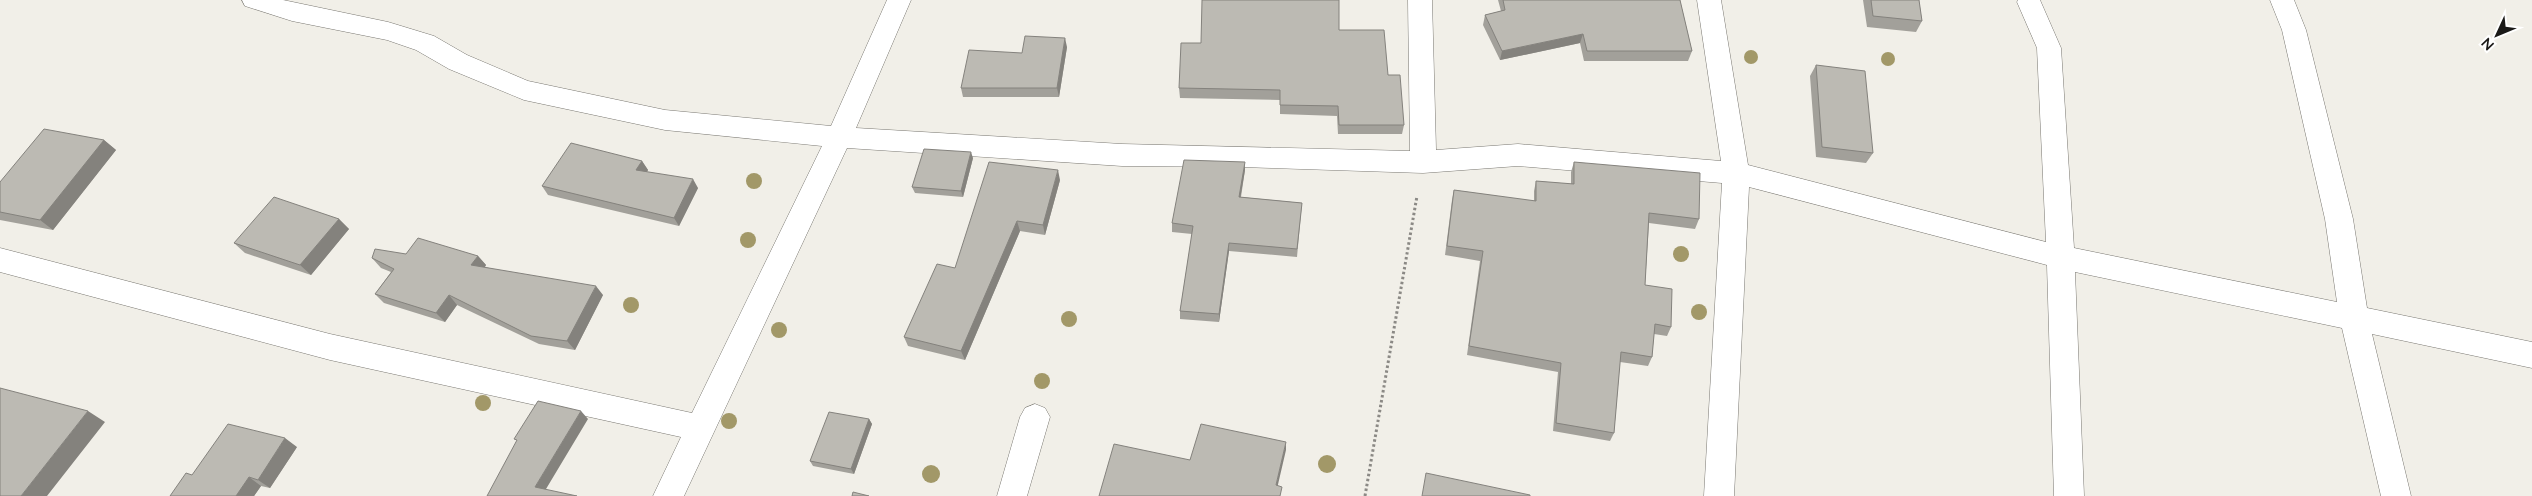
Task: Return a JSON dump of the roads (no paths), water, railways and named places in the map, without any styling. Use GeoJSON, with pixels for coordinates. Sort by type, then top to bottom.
{"type":"FeatureCollection","features":[{"type":"Feature","properties":{"kind":"street"},"geometry":{"type":"LineString","coordinates":[[254,0],[292,12],[398,34],[425,43],[458,62],[524,90],[666,120],[839,137],[1122,155],[1241,156],[1423,162],[1518,155],[1736,173],[2061,257],[2532,355]]}},
{"type":"Feature","properties":{"kind":"street"},"geometry":{"type":"LineString","coordinates":[[668,496],[839,137],[899,0]]}},
{"type":"Feature","properties":{"kind":"street"},"geometry":{"type":"LineString","coordinates":[[1420,0],[1423,162]]}},
{"type":"Feature","properties":{"kind":"street"},"geometry":{"type":"LineString","coordinates":[[1709,0],[1736,173],[1719,496]]}},
{"type":"Feature","properties":{"kind":"street"},"geometry":{"type":"LineString","coordinates":[[2282,0],[2294,30],[2339,219],[2354,319],[2396,496]]}},
{"type":"Feature","properties":{"kind":"street"},"geometry":{"type":"LineString","coordinates":[[2029,2],[2049,48],[2061,257],[2069,496]]}},
{"type":"Feature","properties":{"kind":"street"},"geometry":{"type":"LineString","coordinates":[[0,260],[330,347],[700,428]]}},
{"type":"Feature","properties":{"kind":"street"},"geometry":{"type":"LineString","coordinates":[[1012,496],[1036,416]]}}]}
